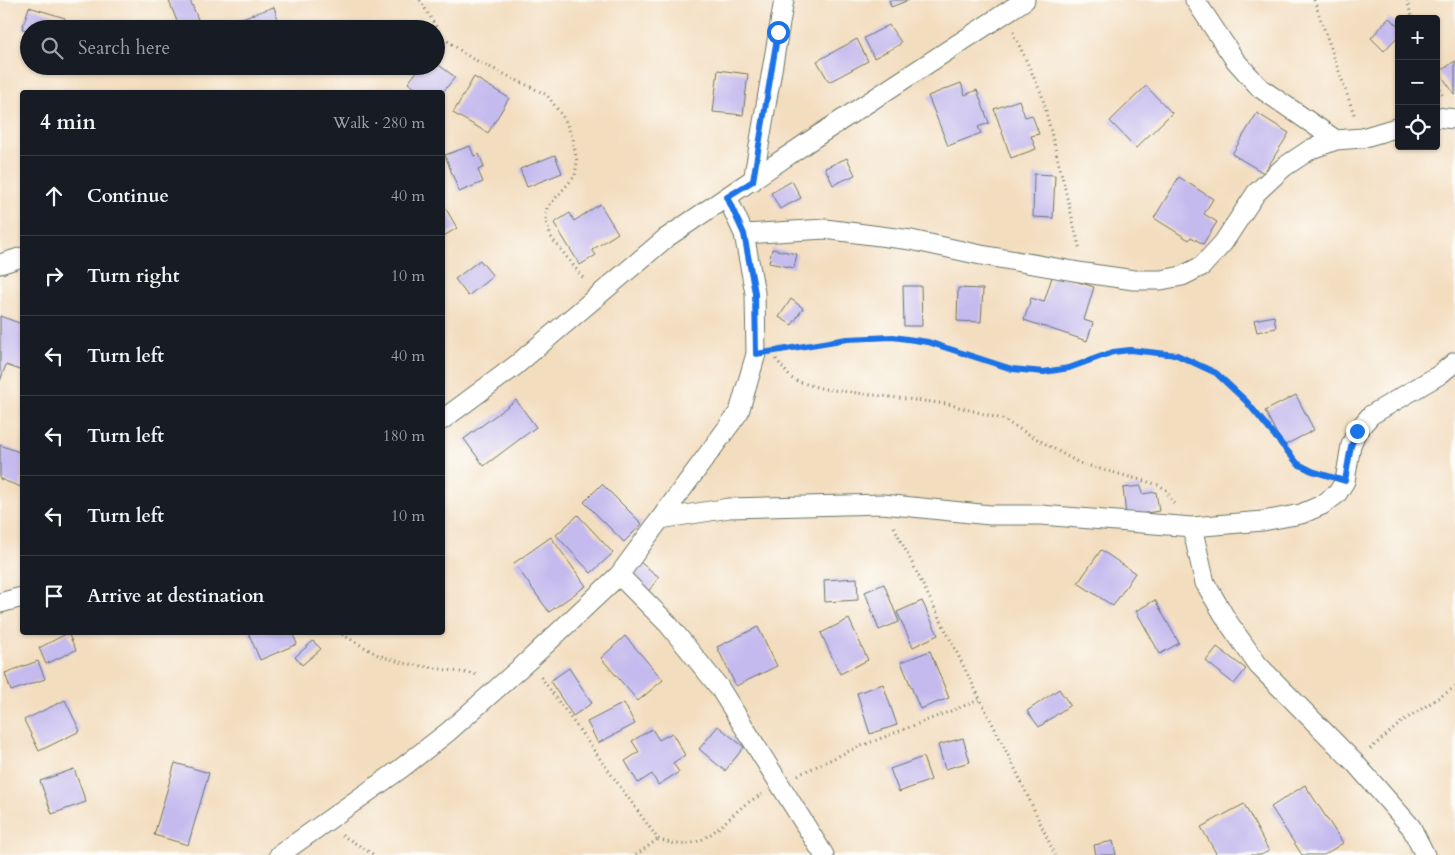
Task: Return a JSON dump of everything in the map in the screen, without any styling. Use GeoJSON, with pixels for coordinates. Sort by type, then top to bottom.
{"type":"FeatureCollection","features":[{"type":"Feature","properties":{"kind":"street"},"geometry":{"type":"LineString","coordinates":[[753,181],[784,0]]}},
{"type":"Feature","properties":{"kind":"street"},"geometry":{"type":"LineString","coordinates":[[445,418],[515,366],[666,238],[814,138],[1025,0]]}},
{"type":"Feature","properties":{"kind":"street"},"geometry":{"type":"LineString","coordinates":[[1195,0],[1235,60],[1260,88],[1336,140]]}},
{"type":"Feature","properties":{"kind":"street"},"geometry":{"type":"LineString","coordinates":[[1440,117],[1455,119]]}},
{"type":"Feature","properties":{"kind":"street"},"geometry":{"type":"LineString","coordinates":[[744,234],[825,229],[911,240],[980,255],[1086,273],[1134,280],[1162,280],[1182,276],[1202,266],[1223,243],[1256,194],[1284,167],[1311,149],[1336,140],[1362,138],[1395,128]]}},
{"type":"Feature","properties":{"kind":"street"},"geometry":{"type":"LineString","coordinates":[[279,855],[399,770],[448,732],[529,660],[619,575],[739,412],[756,354],[755,293],[744,234],[727,197]]}},
{"type":"Feature","properties":{"kind":"street"},"geometry":{"type":"LineString","coordinates":[[0,264],[20,257]]}},
{"type":"Feature","properties":{"kind":"street"},"geometry":{"type":"LineString","coordinates":[[660,519],[729,508],[883,504],[990,515],[1041,515],[1186,527],[1263,521],[1301,514],[1322,505],[1337,494],[1345,481],[1351,446],[1357,431],[1371,414],[1439,375],[1455,362]]}},
{"type":"Feature","properties":{"kind":"street"},"geometry":{"type":"LineString","coordinates":[[1186,527],[1205,583],[1258,665],[1354,763],[1411,827],[1425,855]]}},
{"type":"Feature","properties":{"kind":"street"},"geometry":{"type":"LineString","coordinates":[[619,575],[668,624],[719,687],[824,855]]}},
{"type":"Feature","properties":{"kind":"street"},"geometry":{"type":"LineString","coordinates":[[0,603],[20,598]]}},
{"type":"Feature","properties":{"kind":"path"},"geometry":{"type":"LineString","coordinates":[[420,0],[432,20]]}},
{"type":"Feature","properties":{"kind":"path"},"geometry":{"type":"LineString","coordinates":[[1314,0],[1362,138]]}},
{"type":"Feature","properties":{"kind":"path"},"geometry":{"type":"LineString","coordinates":[[1407,0],[1411,15]]}},
{"type":"Feature","properties":{"kind":"path"},"geometry":{"type":"LineString","coordinates":[[1005,13],[1042,95],[1086,273]]}},
{"type":"Feature","properties":{"kind":"path"},"geometry":{"type":"LineString","coordinates":[[445,39],[471,58],[547,95],[565,120],[573,140],[577,162],[575,176],[547,208],[546,222],[552,238],[597,295]]}},
{"type":"Feature","properties":{"kind":"path"},"geometry":{"type":"LineString","coordinates":[[1186,527],[1172,497],[1159,485],[1079,464],[1002,420],[948,404],[824,389],[798,382],[787,374],[772,352],[847,339],[893,337],[928,342],[1012,369],[1044,372],[1069,368],[1113,352],[1130,350],[1177,355],[1216,373],[1246,401],[1298,464],[1312,471],[1345,481]]}},
{"type":"Feature","properties":{"kind":"path"},"geometry":{"type":"LineString","coordinates":[[883,504],[1019,777],[1054,855]]}},
{"type":"Feature","properties":{"kind":"path"},"geometry":{"type":"LineString","coordinates":[[343,635],[378,655],[403,663],[507,679]]}},
{"type":"Feature","properties":{"kind":"path"},"geometry":{"type":"LineString","coordinates":[[529,660],[658,839],[673,847],[696,845],[716,833],[744,805],[780,783],[851,750],[979,700]]}},
{"type":"Feature","properties":{"kind":"path"},"geometry":{"type":"LineString","coordinates":[[1354,763],[1403,722],[1455,687]]}},
{"type":"Feature","properties":{"kind":"path"},"geometry":{"type":"LineString","coordinates":[[322,823],[374,855]]}},
{"type":"Feature","properties":{"kind":"path"},"geometry":{"type":"LineString","coordinates":[[636,855],[658,839]]}},
{"type":"Feature","properties":{"kind":"building"},"geometry":{"type":"Polygon","coordinates":[[[190,0],[198,20],[176,20],[169,1],[190,0]]]}},
{"type":"Feature","properties":{"kind":"building"},"geometry":{"type":"Polygon","coordinates":[[[889,0],[909,0],[891,7],[889,0]]]}},
{"type":"Feature","properties":{"kind":"building"},"geometry":{"type":"Polygon","coordinates":[[[29,7],[65,18],[64,20],[25,20],[29,7]]]}},
{"type":"Feature","properties":{"kind":"building"},"geometry":{"type":"Polygon","coordinates":[[[274,7],[278,20],[236,20],[274,7]]]}},
{"type":"Feature","properties":{"kind":"building"},"geometry":{"type":"Polygon","coordinates":[[[1389,18],[1395,23],[1395,39],[1384,51],[1371,38],[1389,18]]]}},
{"type":"Feature","properties":{"kind":"building"},"geometry":{"type":"Polygon","coordinates":[[[889,25],[901,42],[899,45],[874,58],[864,38],[889,25]]]}},
{"type":"Feature","properties":{"kind":"building"},"geometry":{"type":"Polygon","coordinates":[[[857,39],[868,61],[829,82],[817,61],[857,39]]]}},
{"type":"Feature","properties":{"kind":"building"},"geometry":{"type":"Polygon","coordinates":[[[1455,61],[1455,95],[1440,73],[1440,71],[1455,61]]]}},
{"type":"Feature","properties":{"kind":"building"},"geometry":{"type":"Polygon","coordinates":[[[445,70],[455,77],[445,90],[418,90],[408,83],[414,75],[445,75],[445,70]]]}},
{"type":"Feature","properties":{"kind":"building"},"geometry":{"type":"Polygon","coordinates":[[[718,70],[748,74],[743,115],[713,112],[718,70]]]}},
{"type":"Feature","properties":{"kind":"building"},"geometry":{"type":"Polygon","coordinates":[[[474,77],[509,98],[488,133],[453,113],[474,77]]]}},
{"type":"Feature","properties":{"kind":"building"},"geometry":{"type":"Polygon","coordinates":[[[961,83],[965,95],[977,90],[989,123],[978,127],[981,133],[948,146],[928,96],[961,83]]]}},
{"type":"Feature","properties":{"kind":"building"},"geometry":{"type":"Polygon","coordinates":[[[1146,86],[1172,113],[1136,148],[1110,121],[1146,86]]]}},
{"type":"Feature","properties":{"kind":"building"},"geometry":{"type":"Polygon","coordinates":[[[1019,100],[1025,117],[1032,115],[1039,134],[1031,136],[1036,149],[1011,158],[994,109],[1019,100]]]}},
{"type":"Feature","properties":{"kind":"building"},"geometry":{"type":"Polygon","coordinates":[[[1257,113],[1289,133],[1264,173],[1232,154],[1257,113]]]}},
{"type":"Feature","properties":{"kind":"building"},"geometry":{"type":"Polygon","coordinates":[[[470,146],[474,156],[479,154],[484,167],[478,170],[483,182],[459,192],[445,155],[470,146]]]}},
{"type":"Feature","properties":{"kind":"building"},"geometry":{"type":"Polygon","coordinates":[[[555,155],[562,173],[527,187],[520,169],[555,155]]]}},
{"type":"Feature","properties":{"kind":"building"},"geometry":{"type":"Polygon","coordinates":[[[847,158],[855,175],[833,185],[825,168],[847,158]]]}},
{"type":"Feature","properties":{"kind":"building"},"geometry":{"type":"Polygon","coordinates":[[[1034,174],[1055,175],[1053,218],[1033,217],[1034,174]]]}},
{"type":"Feature","properties":{"kind":"building"},"geometry":{"type":"Polygon","coordinates":[[[1179,177],[1213,199],[1204,214],[1217,222],[1203,244],[1191,237],[1189,240],[1154,218],[1179,177]]]}},
{"type":"Feature","properties":{"kind":"building"},"geometry":{"type":"Polygon","coordinates":[[[792,181],[801,198],[780,209],[771,193],[792,181]]]}},
{"type":"Feature","properties":{"kind":"building"},"geometry":{"type":"Polygon","coordinates":[[[600,204],[618,233],[592,250],[596,255],[580,265],[554,223],[570,213],[574,221],[600,204]]]}},
{"type":"Feature","properties":{"kind":"building"},"geometry":{"type":"Polygon","coordinates":[[[445,207],[457,228],[445,235],[445,207]]]}},
{"type":"Feature","properties":{"kind":"building"},"geometry":{"type":"Polygon","coordinates":[[[772,249],[797,254],[794,268],[769,263],[772,249]]]}},
{"type":"Feature","properties":{"kind":"building"},"geometry":{"type":"Polygon","coordinates":[[[480,260],[493,276],[468,296],[455,279],[480,260]]]}},
{"type":"Feature","properties":{"kind":"building"},"geometry":{"type":"Polygon","coordinates":[[[1053,274],[1094,287],[1084,320],[1093,323],[1087,341],[1024,320],[1031,298],[1044,302],[1053,274]]]}},
{"type":"Feature","properties":{"kind":"building"},"geometry":{"type":"Polygon","coordinates":[[[903,286],[921,286],[922,326],[904,326],[903,286]]]}},
{"type":"Feature","properties":{"kind":"building"},"geometry":{"type":"Polygon","coordinates":[[[958,288],[983,289],[981,322],[957,321],[958,288]]]}},
{"type":"Feature","properties":{"kind":"building"},"geometry":{"type":"Polygon","coordinates":[[[791,299],[803,308],[792,325],[779,317],[791,299]]]}},
{"type":"Feature","properties":{"kind":"building"},"geometry":{"type":"Polygon","coordinates":[[[0,316],[20,323],[20,370],[6,365],[0,381],[0,316]]]}},
{"type":"Feature","properties":{"kind":"building"},"geometry":{"type":"Polygon","coordinates":[[[1274,316],[1276,328],[1257,332],[1254,320],[1274,316]]]}},
{"type":"Feature","properties":{"kind":"building"},"geometry":{"type":"Polygon","coordinates":[[[1296,395],[1314,430],[1283,446],[1265,411],[1296,395]]]}},
{"type":"Feature","properties":{"kind":"building"},"geometry":{"type":"Polygon","coordinates":[[[516,400],[536,427],[484,466],[464,439],[516,400]]]}},
{"type":"Feature","properties":{"kind":"building"},"geometry":{"type":"Polygon","coordinates":[[[0,445],[20,452],[20,487],[0,479],[0,445]]]}},
{"type":"Feature","properties":{"kind":"building"},"geometry":{"type":"Polygon","coordinates":[[[602,484],[642,524],[624,542],[584,502],[602,484]]]}},
{"type":"Feature","properties":{"kind":"building"},"geometry":{"type":"Polygon","coordinates":[[[1141,486],[1142,494],[1156,492],[1159,511],[1126,516],[1123,488],[1141,486]]]}},
{"type":"Feature","properties":{"kind":"building"},"geometry":{"type":"Polygon","coordinates":[[[578,515],[613,553],[591,573],[556,535],[578,515]]]}},
{"type":"Feature","properties":{"kind":"building"},"geometry":{"type":"Polygon","coordinates":[[[551,537],[586,586],[549,612],[514,563],[551,537]]]}},
{"type":"Feature","properties":{"kind":"building"},"geometry":{"type":"Polygon","coordinates":[[[1101,550],[1135,573],[1113,606],[1078,583],[1101,550]]]}},
{"type":"Feature","properties":{"kind":"building"},"geometry":{"type":"Polygon","coordinates":[[[636,559],[659,577],[647,593],[623,575],[636,559]]]}},
{"type":"Feature","properties":{"kind":"building"},"geometry":{"type":"Polygon","coordinates":[[[857,578],[858,600],[825,602],[824,580],[857,578]]]}},
{"type":"Feature","properties":{"kind":"building"},"geometry":{"type":"Polygon","coordinates":[[[884,584],[899,622],[879,630],[865,592],[884,584]]]}},
{"type":"Feature","properties":{"kind":"building"},"geometry":{"type":"Polygon","coordinates":[[[1155,600],[1179,643],[1160,654],[1136,611],[1155,600]]]}},
{"type":"Feature","properties":{"kind":"building"},"geometry":{"type":"Polygon","coordinates":[[[922,601],[938,635],[913,647],[897,612],[922,601]]]}},
{"type":"Feature","properties":{"kind":"building"},"geometry":{"type":"Polygon","coordinates":[[[849,619],[868,660],[840,674],[821,633],[849,619]]]}},
{"type":"Feature","properties":{"kind":"building"},"geometry":{"type":"Polygon","coordinates":[[[758,627],[777,666],[736,686],[717,647],[758,627]]]}},
{"type":"Feature","properties":{"kind":"building"},"geometry":{"type":"Polygon","coordinates":[[[64,635],[69,635],[76,650],[46,664],[39,648],[64,635]]]}},
{"type":"Feature","properties":{"kind":"building"},"geometry":{"type":"Polygon","coordinates":[[[249,635],[293,635],[297,644],[260,660],[249,635]]]}},
{"type":"Feature","properties":{"kind":"building"},"geometry":{"type":"Polygon","coordinates":[[[625,636],[663,680],[638,701],[601,658],[625,636]]]}},
{"type":"Feature","properties":{"kind":"building"},"geometry":{"type":"Polygon","coordinates":[[[313,641],[321,649],[302,665],[295,657],[313,641]]]}},
{"type":"Feature","properties":{"kind":"building"},"geometry":{"type":"Polygon","coordinates":[[[1217,647],[1246,669],[1234,684],[1206,661],[1217,647]]]}},
{"type":"Feature","properties":{"kind":"building"},"geometry":{"type":"Polygon","coordinates":[[[930,651],[949,698],[920,709],[901,662],[930,651]]]}},
{"type":"Feature","properties":{"kind":"building"},"geometry":{"type":"Polygon","coordinates":[[[38,661],[45,679],[11,691],[5,673],[38,661]]]}},
{"type":"Feature","properties":{"kind":"building"},"geometry":{"type":"Polygon","coordinates":[[[569,668],[592,703],[573,716],[550,681],[569,668]]]}},
{"type":"Feature","properties":{"kind":"building"},"geometry":{"type":"Polygon","coordinates":[[[883,684],[897,725],[870,734],[857,693],[883,684]]]}},
{"type":"Feature","properties":{"kind":"building"},"geometry":{"type":"Polygon","coordinates":[[[1059,689],[1070,705],[1039,727],[1027,711],[1059,689]]]}},
{"type":"Feature","properties":{"kind":"building"},"geometry":{"type":"Polygon","coordinates":[[[65,700],[80,731],[39,751],[24,720],[65,700]]]}},
{"type":"Feature","properties":{"kind":"building"},"geometry":{"type":"Polygon","coordinates":[[[624,703],[635,724],[598,743],[587,722],[624,703]]]}},
{"type":"Feature","properties":{"kind":"building"},"geometry":{"type":"Polygon","coordinates":[[[718,726],[744,747],[725,771],[699,749],[718,726]]]}},
{"type":"Feature","properties":{"kind":"building"},"geometry":{"type":"Polygon","coordinates":[[[652,729],[659,740],[672,733],[685,755],[673,763],[679,772],[658,785],[652,774],[638,783],[625,761],[639,752],[632,741],[652,729]]]}},
{"type":"Feature","properties":{"kind":"building"},"geometry":{"type":"Polygon","coordinates":[[[963,738],[970,762],[945,769],[938,745],[963,738]]]}},
{"type":"Feature","properties":{"kind":"building"},"geometry":{"type":"Polygon","coordinates":[[[923,757],[931,780],[899,792],[890,769],[923,757]]]}},
{"type":"Feature","properties":{"kind":"building"},"geometry":{"type":"Polygon","coordinates":[[[175,763],[209,773],[188,845],[154,835],[175,763]]]}},
{"type":"Feature","properties":{"kind":"building"},"geometry":{"type":"Polygon","coordinates":[[[74,769],[86,802],[52,814],[40,781],[74,769]]]}},
{"type":"Feature","properties":{"kind":"building"},"geometry":{"type":"Polygon","coordinates":[[[1305,785],[1343,843],[1324,855],[1302,855],[1271,807],[1305,785]]]}},
{"type":"Feature","properties":{"kind":"building"},"geometry":{"type":"Polygon","coordinates":[[[1244,804],[1269,851],[1261,855],[1217,855],[1201,827],[1244,804]]]}},
{"type":"Feature","properties":{"kind":"building"},"geometry":{"type":"Polygon","coordinates":[[[1113,841],[1116,855],[1096,855],[1094,845],[1113,841]]]}},
{"type":"Feature","properties":{"kind":"route"},"geometry":{"type":"LineString","coordinates":[[778,32],[753,181],[727,197],[744,234],[755,293],[756,354],[847,339],[893,337],[928,342],[1012,369],[1044,372],[1069,368],[1113,352],[1130,350],[1177,355],[1216,373],[1246,401],[1298,464],[1312,471],[1345,481],[1351,446],[1357,431]]}}]}
